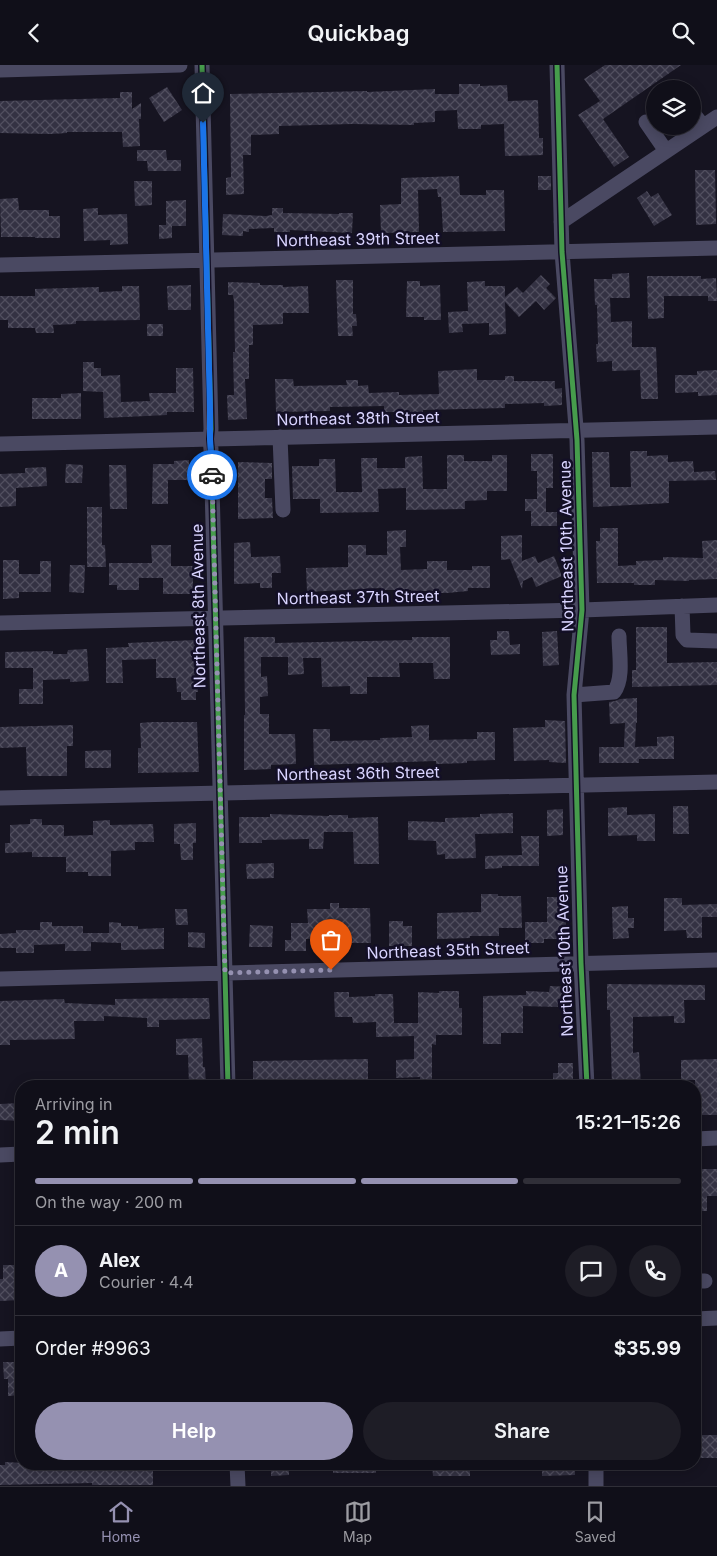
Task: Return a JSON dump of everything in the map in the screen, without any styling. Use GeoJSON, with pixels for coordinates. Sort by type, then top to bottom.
{"type":"FeatureCollection","features":[{"type":"Feature","properties":{"kind":"street"},"geometry":{"type":"LineString","coordinates":[[0,70],[180,65]]}},
{"type":"Feature","properties":{"kind":"street","name":"Northeast 8th Avenue"},"geometry":{"type":"LineString","coordinates":[[202,65],[210,439],[228,1080]]}},
{"type":"Feature","properties":{"kind":"street","name":"Northeast 10th Avenue"},"geometry":{"type":"LineString","coordinates":[[556,65],[562,252],[577,431],[582,609],[574,695],[587,1080]]}},
{"type":"Feature","properties":{"kind":"street"},"geometry":{"type":"LineString","coordinates":[[561,222],[717,117]]}},
{"type":"Feature","properties":{"kind":"street"},"geometry":{"type":"LineString","coordinates":[[655,135],[666,151]]}},
{"type":"Feature","properties":{"kind":"street","name":"Northeast 39th Street"},"geometry":{"type":"LineString","coordinates":[[0,265],[717,248]]}},
{"type":"Feature","properties":{"kind":"street","name":"Northeast 38th Street"},"geometry":{"type":"LineString","coordinates":[[0,444],[717,427]]}},
{"type":"Feature","properties":{"kind":"street"},"geometry":{"type":"LineString","coordinates":[[280,437],[283,510]]}},
{"type":"Feature","properties":{"kind":"street","name":"Northeast 37th Street"},"geometry":{"type":"LineString","coordinates":[[0,623],[717,605]]}},
{"type":"Feature","properties":{"kind":"street"},"geometry":{"type":"LineString","coordinates":[[682,606],[683,635],[687,640],[717,641]]}},
{"type":"Feature","properties":{"kind":"street"},"geometry":{"type":"LineString","coordinates":[[574,695],[614,692],[617,689],[620,681],[619,636]]}},
{"type":"Feature","properties":{"kind":"street","name":"Northeast 36th Street"},"geometry":{"type":"LineString","coordinates":[[0,798],[717,782]]}},
{"type":"Feature","properties":{"kind":"street","name":"Northeast 35th Street"},"geometry":{"type":"LineString","coordinates":[[0,979],[717,960]]}},
{"type":"Feature","properties":{"kind":"street"},"geometry":{"type":"LineString","coordinates":[[701,1139],[717,1138]]}},
{"type":"Feature","properties":{"kind":"street"},"geometry":{"type":"LineString","coordinates":[[0,1155],[15,1154]]}},
{"type":"Feature","properties":{"kind":"street"},"geometry":{"type":"LineString","coordinates":[[701,1319],[717,1318]]}},
{"type":"Feature","properties":{"kind":"street"},"geometry":{"type":"LineString","coordinates":[[0,1339],[15,1339]]}},
{"type":"Feature","properties":{"kind":"street"},"geometry":{"type":"LineString","coordinates":[[237,1470],[238,1486]]}},
{"type":"Feature","properties":{"kind":"street"},"geometry":{"type":"LineString","coordinates":[[596,1470],[596,1486]]}},
{"type":"Feature","properties":{"kind":"building"},"geometry":{"type":"Polygon","coordinates":[[[605,65],[681,65],[659,80],[646,80],[646,89],[603,119],[629,157],[614,167],[578,115],[600,101],[584,79],[605,65]]]}},
{"type":"Feature","properties":{"kind":"building"},"geometry":{"type":"Polygon","coordinates":[[[459,84],[480,84],[480,86],[507,85],[508,101],[538,100],[539,138],[543,138],[543,155],[505,156],[504,124],[481,125],[481,129],[458,129],[457,110],[435,111],[435,122],[414,123],[414,125],[279,126],[279,134],[251,135],[251,155],[243,155],[244,194],[226,195],[226,178],[231,177],[230,94],[435,89],[435,94],[459,94],[459,84]]]}},
{"type":"Feature","properties":{"kind":"building"},"geometry":{"type":"Polygon","coordinates":[[[167,87],[182,110],[164,122],[149,98],[167,87]]]}},
{"type":"Feature","properties":{"kind":"building"},"geometry":{"type":"Polygon","coordinates":[[[120,92],[132,92],[132,109],[141,103],[141,119],[139,119],[140,146],[123,147],[122,132],[0,133],[0,101],[120,98],[120,92]]]}},
{"type":"Feature","properties":{"kind":"building"},"geometry":{"type":"Polygon","coordinates":[[[137,150],[166,150],[167,160],[181,160],[181,171],[148,171],[147,161],[137,161],[137,150]]]}},
{"type":"Feature","properties":{"kind":"building"},"geometry":{"type":"Polygon","coordinates":[[[695,170],[715,170],[716,224],[696,225],[695,170]]]}},
{"type":"Feature","properties":{"kind":"building"},"geometry":{"type":"Polygon","coordinates":[[[459,176],[460,195],[486,195],[486,190],[504,190],[505,231],[443,232],[441,197],[438,197],[437,189],[418,190],[419,232],[381,233],[380,205],[401,204],[401,178],[459,176]]]}},
{"type":"Feature","properties":{"kind":"building"},"geometry":{"type":"Polygon","coordinates":[[[538,176],[551,176],[551,190],[538,190],[538,176]]]}},
{"type":"Feature","properties":{"kind":"building"},"geometry":{"type":"Polygon","coordinates":[[[134,181],[152,181],[152,205],[135,206],[134,181]]]}},
{"type":"Feature","properties":{"kind":"building"},"geometry":{"type":"Polygon","coordinates":[[[647,191],[651,197],[658,193],[672,215],[654,226],[637,198],[647,191]]]}},
{"type":"Feature","properties":{"kind":"building"},"geometry":{"type":"Polygon","coordinates":[[[18,198],[19,210],[49,210],[49,216],[60,216],[60,238],[1,237],[0,199],[18,198]]]}},
{"type":"Feature","properties":{"kind":"building"},"geometry":{"type":"Polygon","coordinates":[[[186,200],[186,226],[172,226],[172,238],[159,239],[159,225],[166,225],[166,201],[186,200]]]}},
{"type":"Feature","properties":{"kind":"building"},"geometry":{"type":"Polygon","coordinates":[[[98,208],[98,215],[127,214],[128,244],[110,245],[110,240],[84,241],[83,209],[98,208]]]}},
{"type":"Feature","properties":{"kind":"building"},"geometry":{"type":"Polygon","coordinates":[[[272,208],[283,208],[283,213],[353,213],[352,233],[290,230],[290,232],[274,232],[274,228],[249,229],[249,232],[243,231],[243,236],[222,235],[223,214],[266,216],[272,215],[272,208]]]}},
{"type":"Feature","properties":{"kind":"building"},"geometry":{"type":"Polygon","coordinates":[[[629,273],[630,298],[610,298],[611,322],[632,321],[632,347],[656,347],[658,399],[641,399],[640,370],[612,371],[612,361],[597,362],[597,305],[595,305],[594,279],[612,279],[612,274],[629,273]]]}},
{"type":"Feature","properties":{"kind":"building"},"geometry":{"type":"Polygon","coordinates":[[[541,275],[550,284],[546,288],[556,298],[544,310],[536,301],[519,317],[505,302],[506,334],[489,335],[489,323],[462,324],[463,332],[449,333],[448,312],[468,311],[467,282],[485,281],[485,286],[505,286],[505,297],[517,287],[523,293],[541,275]]]}},
{"type":"Feature","properties":{"kind":"building"},"geometry":{"type":"Polygon","coordinates":[[[647,276],[701,276],[701,279],[716,278],[717,301],[708,301],[708,296],[664,296],[664,318],[648,319],[647,276]]]}},
{"type":"Feature","properties":{"kind":"building"},"geometry":{"type":"Polygon","coordinates":[[[336,280],[353,280],[353,314],[356,314],[357,326],[352,326],[353,336],[338,336],[336,280]]]}},
{"type":"Feature","properties":{"kind":"building"},"geometry":{"type":"Polygon","coordinates":[[[407,281],[420,281],[420,286],[440,285],[441,320],[424,320],[424,317],[406,317],[407,281]]]}},
{"type":"Feature","properties":{"kind":"building"},"geometry":{"type":"Polygon","coordinates":[[[228,282],[283,285],[283,287],[308,286],[309,313],[283,313],[283,324],[253,325],[253,345],[249,345],[249,379],[245,379],[247,419],[228,420],[227,395],[234,395],[233,352],[235,352],[234,301],[233,295],[228,295],[228,282]]]}},
{"type":"Feature","properties":{"kind":"building"},"geometry":{"type":"Polygon","coordinates":[[[191,285],[191,310],[168,310],[167,286],[191,285]]]}},
{"type":"Feature","properties":{"kind":"building"},"geometry":{"type":"Polygon","coordinates":[[[122,286],[139,286],[140,320],[76,321],[76,324],[53,325],[54,333],[36,333],[35,328],[8,328],[8,320],[0,320],[0,296],[35,296],[35,289],[99,287],[99,292],[122,291],[122,286]]]}},
{"type":"Feature","properties":{"kind":"building"},"geometry":{"type":"Polygon","coordinates":[[[147,324],[163,324],[163,336],[147,336],[147,324]]]}},
{"type":"Feature","properties":{"kind":"building"},"geometry":{"type":"Polygon","coordinates":[[[83,362],[94,362],[94,368],[101,368],[101,376],[120,375],[121,402],[150,401],[149,393],[176,393],[176,368],[193,368],[194,412],[167,412],[167,415],[104,418],[103,392],[83,391],[83,362]]]}},
{"type":"Feature","properties":{"kind":"building"},"geometry":{"type":"Polygon","coordinates":[[[477,369],[477,380],[505,380],[505,376],[514,376],[514,381],[555,381],[555,389],[562,388],[562,405],[544,406],[544,403],[505,404],[505,408],[423,410],[423,414],[408,415],[408,412],[384,412],[384,406],[330,407],[330,411],[276,412],[275,379],[293,379],[294,386],[347,385],[346,380],[358,380],[358,386],[368,385],[369,393],[399,392],[399,395],[439,394],[438,371],[477,369]]]}},
{"type":"Feature","properties":{"kind":"building"},"geometry":{"type":"Polygon","coordinates":[[[717,370],[717,395],[698,396],[698,392],[675,393],[675,375],[697,375],[697,371],[717,370]]]}},
{"type":"Feature","properties":{"kind":"building"},"geometry":{"type":"Polygon","coordinates":[[[81,393],[81,419],[32,419],[32,398],[61,398],[61,394],[81,393]]]}},
{"type":"Feature","properties":{"kind":"building"},"geometry":{"type":"Polygon","coordinates":[[[630,451],[647,451],[647,456],[668,455],[668,462],[693,461],[694,472],[715,471],[716,480],[669,481],[669,503],[593,507],[592,452],[609,452],[610,487],[631,487],[630,451]]]}},
{"type":"Feature","properties":{"kind":"building"},"geometry":{"type":"Polygon","coordinates":[[[531,454],[553,454],[553,488],[546,488],[546,512],[557,512],[557,526],[531,526],[531,511],[525,511],[525,499],[537,499],[537,471],[531,471],[531,454]]]}},
{"type":"Feature","properties":{"kind":"building"},"geometry":{"type":"Polygon","coordinates":[[[447,455],[464,455],[464,461],[492,461],[492,455],[507,455],[507,491],[487,491],[487,500],[465,501],[465,509],[406,510],[406,488],[378,489],[379,512],[320,513],[320,499],[293,499],[292,466],[319,466],[319,459],[335,459],[336,492],[362,492],[361,458],[377,458],[377,468],[405,468],[405,457],[422,456],[423,489],[447,489],[447,455]]]}},
{"type":"Feature","properties":{"kind":"building"},"geometry":{"type":"Polygon","coordinates":[[[189,460],[189,480],[168,480],[168,504],[152,504],[153,464],[174,464],[174,461],[189,460]]]}},
{"type":"Feature","properties":{"kind":"building"},"geometry":{"type":"Polygon","coordinates":[[[238,462],[272,463],[272,479],[265,479],[265,498],[272,498],[273,518],[238,519],[238,462]]]}},
{"type":"Feature","properties":{"kind":"building"},"geometry":{"type":"Polygon","coordinates":[[[66,464],[83,465],[82,483],[65,483],[66,464]]]}},
{"type":"Feature","properties":{"kind":"building"},"geometry":{"type":"Polygon","coordinates":[[[109,465],[126,465],[127,509],[110,509],[109,465]]]}},
{"type":"Feature","properties":{"kind":"building"},"geometry":{"type":"Polygon","coordinates":[[[46,467],[47,486],[16,488],[16,506],[0,507],[0,474],[25,473],[25,468],[46,467]]]}},
{"type":"Feature","properties":{"kind":"building"},"geometry":{"type":"Polygon","coordinates":[[[87,507],[102,507],[102,545],[105,545],[106,567],[87,567],[87,507]]]}},
{"type":"Feature","properties":{"kind":"building"},"geometry":{"type":"Polygon","coordinates":[[[600,528],[618,528],[618,566],[636,565],[636,561],[663,560],[663,557],[703,558],[702,541],[717,540],[717,579],[689,581],[655,580],[655,585],[597,583],[596,541],[600,541],[600,528]]]}},
{"type":"Feature","properties":{"kind":"building"},"geometry":{"type":"Polygon","coordinates":[[[406,530],[406,547],[400,547],[401,570],[427,569],[427,561],[447,561],[447,570],[472,570],[472,566],[490,566],[490,588],[468,588],[468,591],[447,593],[381,590],[381,588],[307,592],[306,568],[348,567],[348,545],[366,545],[366,555],[387,555],[387,531],[406,530]]]}},
{"type":"Feature","properties":{"kind":"building"},"geometry":{"type":"Polygon","coordinates":[[[522,535],[522,561],[535,556],[538,563],[554,556],[562,576],[536,587],[532,577],[523,581],[522,589],[510,559],[501,560],[501,536],[522,535]]]}},
{"type":"Feature","properties":{"kind":"building"},"geometry":{"type":"Polygon","coordinates":[[[250,542],[251,557],[280,556],[281,573],[272,573],[272,588],[260,588],[260,583],[234,584],[234,543],[250,542]]]}},
{"type":"Feature","properties":{"kind":"building"},"geometry":{"type":"Polygon","coordinates":[[[151,545],[171,545],[171,566],[193,566],[193,594],[163,594],[163,578],[139,578],[139,590],[117,590],[117,585],[109,585],[109,563],[152,563],[151,545]]]}},
{"type":"Feature","properties":{"kind":"building"},"geometry":{"type":"Polygon","coordinates":[[[3,560],[19,560],[19,574],[40,574],[40,561],[51,561],[51,592],[19,592],[19,598],[3,599],[3,560]]]}},
{"type":"Feature","properties":{"kind":"building"},"geometry":{"type":"Polygon","coordinates":[[[70,565],[85,565],[84,593],[69,592],[70,565]]]}},
{"type":"Feature","properties":{"kind":"building"},"geometry":{"type":"Polygon","coordinates":[[[636,627],[667,627],[667,663],[717,662],[717,685],[632,687],[632,670],[636,670],[636,627]]]}},
{"type":"Feature","properties":{"kind":"building"},"geometry":{"type":"Polygon","coordinates":[[[497,631],[509,631],[510,645],[520,644],[520,654],[491,655],[490,640],[497,640],[497,631]]]}},
{"type":"Feature","properties":{"kind":"building"},"geometry":{"type":"Polygon","coordinates":[[[557,631],[559,665],[543,666],[542,632],[557,631]]]}},
{"type":"Feature","properties":{"kind":"building"},"geometry":{"type":"Polygon","coordinates":[[[244,637],[275,637],[275,643],[412,640],[412,637],[450,637],[450,679],[434,679],[433,663],[399,663],[400,677],[367,677],[367,694],[350,694],[350,686],[322,687],[321,658],[303,658],[304,674],[288,675],[288,657],[261,657],[261,677],[267,676],[268,696],[260,697],[260,714],[269,714],[269,734],[295,734],[296,764],[271,765],[271,769],[244,770],[244,637]]]}},
{"type":"Feature","properties":{"kind":"building"},"geometry":{"type":"Polygon","coordinates":[[[195,640],[196,676],[198,676],[196,700],[181,700],[181,692],[177,692],[176,678],[156,678],[156,659],[122,660],[123,683],[106,683],[106,648],[129,647],[128,643],[195,640]]]}},
{"type":"Feature","properties":{"kind":"building"},"geometry":{"type":"Polygon","coordinates":[[[87,649],[89,681],[70,682],[70,679],[43,680],[43,704],[19,704],[19,689],[33,689],[33,668],[5,668],[5,652],[53,651],[53,654],[67,654],[68,650],[87,649]]]}},
{"type":"Feature","properties":{"kind":"building"},"geometry":{"type":"Polygon","coordinates":[[[637,698],[635,747],[657,746],[657,737],[674,736],[674,759],[639,759],[639,763],[599,763],[599,747],[624,747],[625,723],[610,724],[609,702],[637,698]]]}},
{"type":"Feature","properties":{"kind":"building"},"geometry":{"type":"Polygon","coordinates":[[[545,720],[565,721],[566,763],[549,762],[549,760],[514,761],[513,728],[545,727],[545,720]]]}},
{"type":"Feature","properties":{"kind":"building"},"geometry":{"type":"Polygon","coordinates":[[[197,722],[199,772],[138,773],[138,748],[141,748],[140,723],[197,722]]]}},
{"type":"Feature","properties":{"kind":"building"},"geometry":{"type":"Polygon","coordinates":[[[73,725],[73,746],[67,746],[67,776],[27,776],[26,747],[0,748],[0,727],[73,725]]]}},
{"type":"Feature","properties":{"kind":"building"},"geometry":{"type":"Polygon","coordinates":[[[429,725],[429,740],[477,739],[477,732],[495,732],[495,760],[436,764],[436,761],[314,765],[313,729],[330,729],[330,741],[380,740],[380,738],[412,737],[411,726],[429,725]]]}},
{"type":"Feature","properties":{"kind":"building"},"geometry":{"type":"Polygon","coordinates":[[[111,750],[111,768],[85,768],[85,751],[111,750]]]}},
{"type":"Feature","properties":{"kind":"building"},"geometry":{"type":"Polygon","coordinates":[[[673,806],[688,806],[689,834],[673,834],[673,806]]]}},
{"type":"Feature","properties":{"kind":"building"},"geometry":{"type":"Polygon","coordinates":[[[627,807],[627,815],[655,814],[655,841],[637,841],[637,835],[608,836],[608,808],[627,807]]]}},
{"type":"Feature","properties":{"kind":"building"},"geometry":{"type":"Polygon","coordinates":[[[563,809],[563,835],[547,836],[547,810],[563,809]]]}},
{"type":"Feature","properties":{"kind":"building"},"geometry":{"type":"Polygon","coordinates":[[[513,813],[513,833],[475,834],[476,858],[445,859],[445,854],[437,855],[436,841],[408,840],[408,821],[445,822],[445,818],[480,817],[480,814],[513,813]]]}},
{"type":"Feature","properties":{"kind":"building"},"geometry":{"type":"Polygon","coordinates":[[[270,814],[348,815],[348,818],[378,817],[379,864],[354,864],[353,832],[324,832],[323,849],[309,849],[309,839],[262,840],[262,843],[239,843],[239,817],[270,817],[270,814]]]}},
{"type":"Feature","properties":{"kind":"building"},"geometry":{"type":"Polygon","coordinates":[[[30,819],[42,819],[42,825],[64,825],[64,836],[93,835],[93,821],[110,820],[110,825],[153,824],[154,842],[135,842],[135,850],[111,851],[111,876],[88,876],[88,872],[66,872],[66,857],[32,857],[32,852],[5,853],[5,843],[10,843],[10,825],[30,824],[30,819]]]}},
{"type":"Feature","properties":{"kind":"building"},"geometry":{"type":"Polygon","coordinates":[[[196,823],[196,843],[193,843],[193,860],[181,860],[180,844],[174,844],[174,824],[196,823]]]}},
{"type":"Feature","properties":{"kind":"building"},"geometry":{"type":"Polygon","coordinates":[[[521,836],[539,836],[539,866],[502,866],[502,868],[485,869],[485,856],[522,855],[521,836]]]}},
{"type":"Feature","properties":{"kind":"building"},"geometry":{"type":"Polygon","coordinates":[[[274,863],[274,878],[247,879],[246,864],[274,863]]]}},
{"type":"Feature","properties":{"kind":"building"},"geometry":{"type":"Polygon","coordinates":[[[481,894],[521,896],[522,928],[499,928],[499,936],[437,939],[437,913],[481,912],[481,894]]]}},
{"type":"Feature","properties":{"kind":"building"},"geometry":{"type":"Polygon","coordinates":[[[547,897],[566,897],[566,939],[544,939],[544,943],[525,943],[525,922],[547,922],[547,897]]]}},
{"type":"Feature","properties":{"kind":"building"},"geometry":{"type":"Polygon","coordinates":[[[664,898],[682,898],[682,905],[717,904],[717,917],[702,917],[702,938],[687,938],[686,930],[664,931],[664,898]]]}},
{"type":"Feature","properties":{"kind":"building"},"geometry":{"type":"Polygon","coordinates":[[[330,903],[339,903],[339,908],[370,908],[371,943],[336,943],[336,938],[306,939],[306,951],[285,951],[285,940],[291,940],[291,923],[308,923],[307,909],[330,909],[330,903]]]}},
{"type":"Feature","properties":{"kind":"building"},"geometry":{"type":"Polygon","coordinates":[[[628,906],[628,918],[634,918],[634,928],[628,928],[629,938],[613,939],[612,907],[628,906]]]}},
{"type":"Feature","properties":{"kind":"building"},"geometry":{"type":"Polygon","coordinates":[[[175,909],[187,909],[188,925],[176,925],[175,909]]]}},
{"type":"Feature","properties":{"kind":"building"},"geometry":{"type":"Polygon","coordinates":[[[389,921],[403,921],[403,926],[412,926],[412,946],[389,946],[389,921]]]}},
{"type":"Feature","properties":{"kind":"building"},"geometry":{"type":"Polygon","coordinates":[[[40,922],[52,922],[52,926],[83,926],[83,933],[109,933],[109,922],[121,923],[121,926],[138,926],[138,929],[164,928],[164,949],[121,950],[121,943],[91,942],[91,951],[65,951],[65,944],[34,945],[34,953],[16,953],[16,948],[0,948],[0,934],[16,933],[16,930],[40,930],[40,922]]]}},
{"type":"Feature","properties":{"kind":"building"},"geometry":{"type":"Polygon","coordinates":[[[250,925],[273,926],[272,947],[249,947],[250,925]]]}},
{"type":"Feature","properties":{"kind":"building"},"geometry":{"type":"Polygon","coordinates":[[[188,932],[205,933],[205,948],[188,947],[188,932]]]}},
{"type":"Feature","properties":{"kind":"building"},"geometry":{"type":"Polygon","coordinates":[[[607,984],[705,985],[705,1000],[684,1000],[685,1023],[674,1023],[674,1016],[633,1017],[633,1053],[639,1052],[641,1080],[612,1080],[610,1010],[607,1010],[607,984]]]}},
{"type":"Feature","properties":{"kind":"building"},"geometry":{"type":"Polygon","coordinates":[[[550,986],[571,987],[571,1000],[558,1000],[558,1007],[523,1006],[523,1033],[501,1033],[501,1044],[483,1044],[483,996],[526,995],[526,991],[549,992],[550,986]]]}},
{"type":"Feature","properties":{"kind":"building"},"geometry":{"type":"Polygon","coordinates":[[[439,991],[459,991],[459,1008],[462,1008],[462,1035],[436,1035],[436,1045],[432,1044],[432,1080],[420,1080],[420,1077],[396,1078],[396,1060],[414,1059],[414,1036],[376,1037],[376,1022],[353,1023],[352,1017],[335,1017],[334,992],[349,992],[349,997],[393,994],[394,1023],[418,1023],[418,992],[439,993],[439,991]]]}},
{"type":"Feature","properties":{"kind":"building"},"geometry":{"type":"Polygon","coordinates":[[[209,998],[210,1019],[159,1020],[159,1027],[147,1027],[147,1018],[104,1016],[104,1021],[74,1021],[75,1039],[10,1040],[10,1045],[0,1045],[0,1001],[64,999],[65,1003],[115,1005],[115,999],[209,998]]]}},
{"type":"Feature","properties":{"kind":"building"},"geometry":{"type":"Polygon","coordinates":[[[202,1038],[203,1067],[205,1067],[206,1080],[189,1080],[188,1055],[176,1055],[176,1039],[202,1038]]]}},
{"type":"Feature","properties":{"kind":"building"},"geometry":{"type":"Polygon","coordinates":[[[368,1059],[368,1079],[253,1080],[253,1061],[368,1059]]]}},
{"type":"Feature","properties":{"kind":"building"},"geometry":{"type":"Polygon","coordinates":[[[717,1059],[717,1115],[701,1115],[701,1080],[681,1080],[681,1060],[717,1059]]]}},
{"type":"Feature","properties":{"kind":"building"},"geometry":{"type":"Polygon","coordinates":[[[558,1063],[573,1063],[573,1080],[553,1080],[553,1073],[558,1073],[558,1063]]]}},
{"type":"Feature","properties":{"kind":"building"},"geometry":{"type":"Polygon","coordinates":[[[15,1103],[15,1121],[0,1120],[0,1104],[15,1103]]]}},
{"type":"Feature","properties":{"kind":"building"},"geometry":{"type":"Polygon","coordinates":[[[701,1169],[717,1169],[717,1196],[707,1196],[707,1211],[701,1211],[701,1169]]]}},
{"type":"Feature","properties":{"kind":"building"},"geometry":{"type":"Polygon","coordinates":[[[3,1265],[15,1265],[15,1300],[0,1301],[0,1279],[3,1279],[3,1265]]]}},
{"type":"Feature","properties":{"kind":"building"},"geometry":{"type":"Polygon","coordinates":[[[3,1362],[15,1362],[15,1395],[8,1396],[8,1379],[4,1379],[3,1362]]]}},
{"type":"Feature","properties":{"kind":"building"},"geometry":{"type":"Polygon","coordinates":[[[701,1435],[717,1435],[717,1458],[701,1458],[701,1435]]]}},
{"type":"Feature","properties":{"kind":"building"},"geometry":{"type":"Polygon","coordinates":[[[5,1462],[15,1463],[15,1470],[153,1470],[153,1485],[92,1485],[92,1483],[0,1485],[0,1465],[5,1465],[5,1462]]]}},
{"type":"Feature","properties":{"kind":"building"},"geometry":{"type":"Polygon","coordinates":[[[271,1470],[289,1470],[289,1475],[271,1476],[271,1470]]]}},
{"type":"Feature","properties":{"kind":"building"},"geometry":{"type":"Polygon","coordinates":[[[333,1470],[376,1470],[376,1473],[333,1473],[333,1470]]]}},
{"type":"Feature","properties":{"kind":"building"},"geometry":{"type":"Polygon","coordinates":[[[432,1470],[470,1470],[470,1476],[433,1476],[432,1470]]]}},
{"type":"Feature","properties":{"kind":"building"},"geometry":{"type":"Polygon","coordinates":[[[542,1470],[575,1470],[575,1475],[542,1476],[542,1470]]]}},
{"type":"Feature","properties":{"kind":"cycle path"},"geometry":{"type":"LineString","coordinates":[[202,65],[210,439],[228,1080]]}},
{"type":"Feature","properties":{"kind":"cycle path"},"geometry":{"type":"LineString","coordinates":[[557,65],[562,252],[577,440],[582,610],[574,695],[581,963],[587,1080]]}},
{"type":"Feature","properties":{"kind":"way so far"},"geometry":{"type":"LineString","coordinates":[[212,475],[225,973],[331,970]]}},
{"type":"Feature","properties":{"kind":"route"},"geometry":{"type":"LineString","coordinates":[[203,123],[212,475]]}}]}
